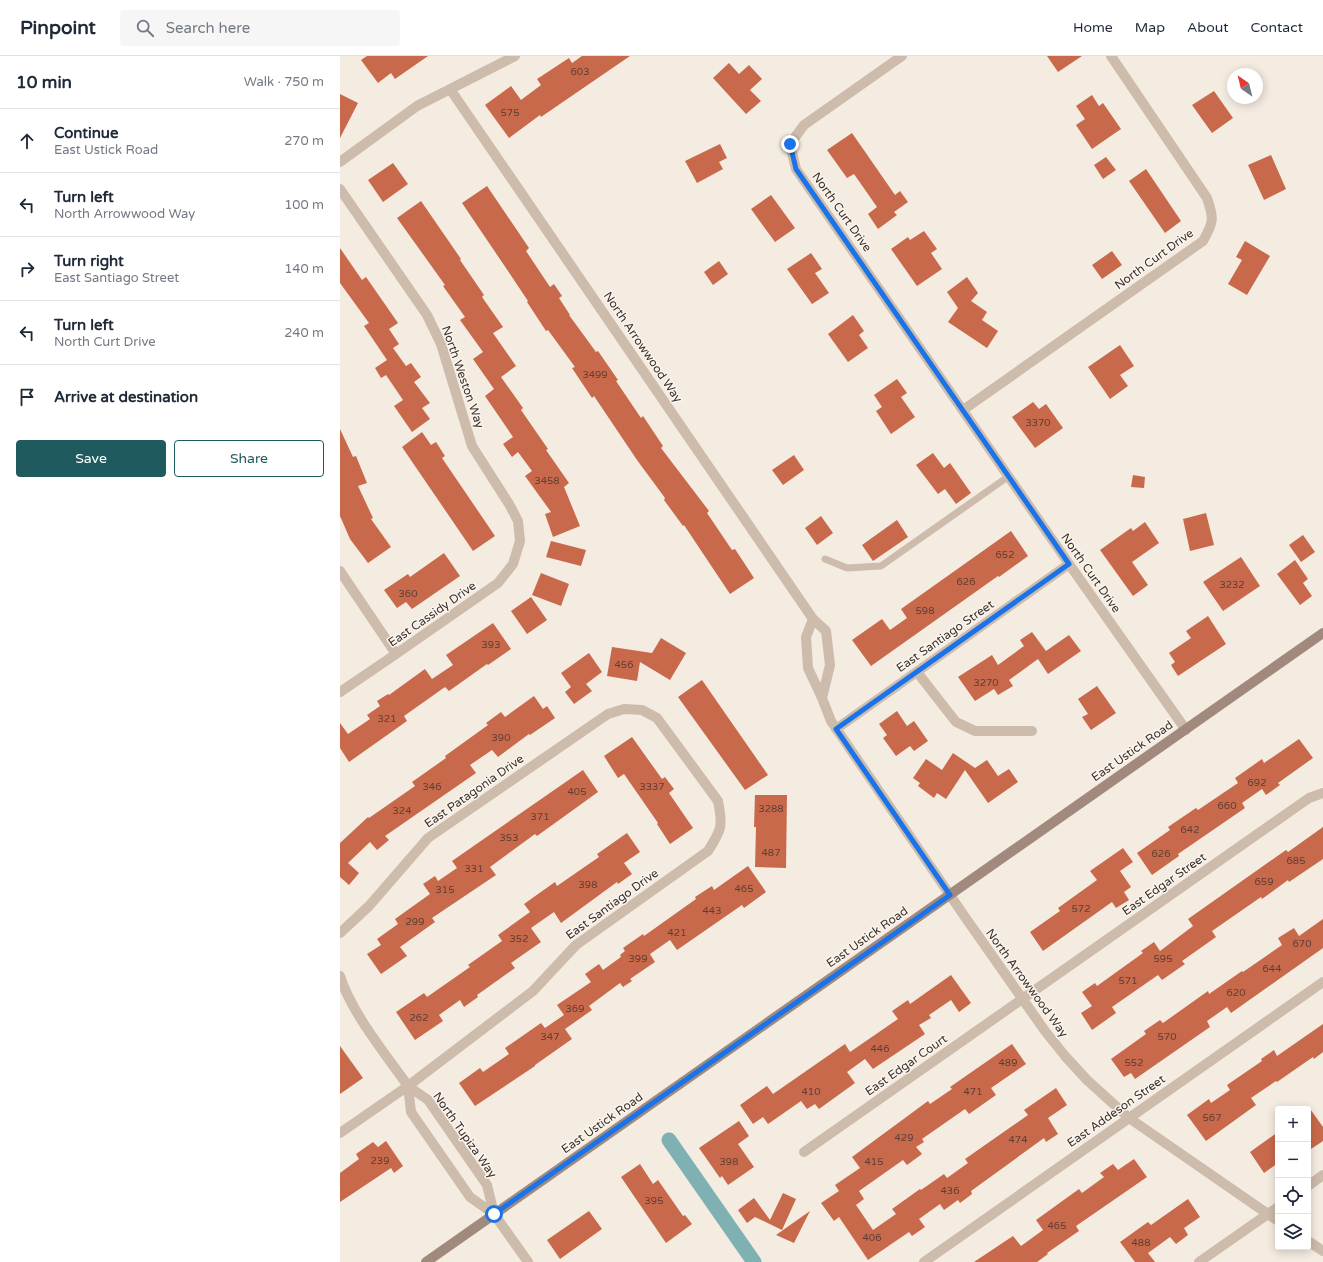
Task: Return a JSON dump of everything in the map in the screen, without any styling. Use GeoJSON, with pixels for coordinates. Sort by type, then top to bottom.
{"type":"FeatureCollection","features":[{"type":"Feature","properties":{"kind":"main road","name":"East Ustick Road"},"geometry":{"type":"LineString","coordinates":[[426,1262],[1323,633]]}},
{"type":"Feature","properties":{"kind":"street"},"geometry":{"type":"LineString","coordinates":[[340,162],[417,106],[515,56]]}},
{"type":"Feature","properties":{"kind":"street","name":"North Curt Drive"},"geometry":{"type":"LineString","coordinates":[[902,56],[804,125],[790,144],[796,169],[1069,564],[1186,730]]}},
{"type":"Feature","properties":{"kind":"street","name":"North Curt Drive"},"geometry":{"type":"LineString","coordinates":[[963,410],[1203,241],[1211,228],[1212,217],[1207,198],[1111,56]]}},
{"type":"Feature","properties":{"kind":"street","name":"North Arrowwood Way"},"geometry":{"type":"LineString","coordinates":[[450,89],[813,619],[826,631],[830,665],[822,698]]}},
{"type":"Feature","properties":{"kind":"street","name":"North Weston Way"},"geometry":{"type":"LineString","coordinates":[[340,189],[427,315],[441,344],[472,446],[509,504],[518,521],[520,541]]}},
{"type":"Feature","properties":{"kind":"street","name":"East Cassidy Drive"},"geometry":{"type":"LineString","coordinates":[[340,692],[498,583],[513,564],[520,541]]}},
{"type":"Feature","properties":{"kind":"street","name":"East Santiago Street"},"geometry":{"type":"LineString","coordinates":[[836,729],[1069,564]]}},
{"type":"Feature","properties":{"kind":"street"},"geometry":{"type":"LineString","coordinates":[[340,571],[396,654]]}},
{"type":"Feature","properties":{"kind":"street","name":"North Arrowwood Way"},"geometry":{"type":"LineString","coordinates":[[813,619],[806,637],[808,668],[822,698],[830,721],[1045,1031],[1087,1080],[1129,1118],[1275,1219]]}},
{"type":"Feature","properties":{"kind":"street"},"geometry":{"type":"LineString","coordinates":[[916,672],[956,722],[975,731],[1032,731]]}},
{"type":"Feature","properties":{"kind":"street","name":"East Santiago Drive"},"geometry":{"type":"LineString","coordinates":[[340,1133],[408,1086],[533,991],[576,945],[708,851],[720,833],[722,817],[718,801],[657,718],[642,710],[624,709]]}},
{"type":"Feature","properties":{"kind":"street","name":"East Patagonia Drive"},"geometry":{"type":"LineString","coordinates":[[340,933],[369,906],[428,838],[608,714],[624,709]]}},
{"type":"Feature","properties":{"kind":"street","name":"East Edgar Street"},"geometry":{"type":"LineString","coordinates":[[1022,999],[1309,798],[1323,793]]}},
{"type":"Feature","properties":{"kind":"street","name":"North Tupiza Way"},"geometry":{"type":"LineString","coordinates":[[340,976],[343,986],[363,1021],[408,1086],[428,1100],[487,1185],[494,1214]]}},
{"type":"Feature","properties":{"kind":"street","name":"East Addeson Street"},"geometry":{"type":"LineString","coordinates":[[924,1262],[1323,982]]}},
{"type":"Feature","properties":{"kind":"street","name":"East Edgar Court"},"geometry":{"type":"LineString","coordinates":[[804,1152],[1022,999]]}},
{"type":"Feature","properties":{"kind":"street","name":"North Tupiza Way"},"geometry":{"type":"LineString","coordinates":[[408,1086],[411,1112],[470,1197],[494,1214]]}},
{"type":"Feature","properties":{"kind":"street"},"geometry":{"type":"LineString","coordinates":[[1311,1184],[1323,1175]]}},
{"type":"Feature","properties":{"kind":"street"},"geometry":{"type":"LineString","coordinates":[[1199,1262],[1275,1209]]}},
{"type":"Feature","properties":{"kind":"street"},"geometry":{"type":"LineString","coordinates":[[494,1214],[528,1262]]}},
{"type":"Feature","properties":{"kind":"street"},"geometry":{"type":"LineString","coordinates":[[1311,1243],[1323,1251]]}},
{"type":"Feature","properties":{"kind":"lane"},"geometry":{"type":"LineString","coordinates":[[825,559],[847,568],[881,566],[1009,476]]}},
{"type":"Feature","properties":{"kind":"building"},"geometry":{"type":"Polygon","coordinates":[[[367,56],[428,56],[395,79],[391,73],[378,83],[361,60],[367,56]]]}},
{"type":"Feature","properties":{"kind":"building"},"geometry":{"type":"Polygon","coordinates":[[[582,56],[630,56],[541,117],[540,115],[509,138],[485,105],[511,86],[521,100],[541,85],[537,79],[569,58],[572,63],[582,56]]]}},
{"type":"Feature","properties":{"kind":"building"},"geometry":{"type":"Polygon","coordinates":[[[1047,56],[1082,56],[1058,72],[1047,56]]]}},
{"type":"Feature","properties":{"kind":"building"},"geometry":{"type":"Polygon","coordinates":[[[729,63],[739,74],[749,65],[762,79],[750,90],[761,101],[746,114],[713,78],[729,63]]]}},
{"type":"Feature","properties":{"kind":"building"},"geometry":{"type":"Polygon","coordinates":[[[1214,91],[1233,118],[1212,133],[1192,105],[1214,91]]]}},
{"type":"Feature","properties":{"kind":"building"},"geometry":{"type":"Polygon","coordinates":[[[340,94],[358,103],[340,138],[340,94]]]}},
{"type":"Feature","properties":{"kind":"building"},"geometry":{"type":"Polygon","coordinates":[[[1092,95],[1099,106],[1103,103],[1121,129],[1092,149],[1076,125],[1085,119],[1076,106],[1092,95]]]}},
{"type":"Feature","properties":{"kind":"building"},"geometry":{"type":"Polygon","coordinates":[[[852,133],[895,195],[900,191],[908,202],[894,212],[897,215],[878,229],[868,214],[877,207],[854,174],[847,178],[827,150],[852,133]]]}},
{"type":"Feature","properties":{"kind":"building"},"geometry":{"type":"Polygon","coordinates":[[[720,144],[727,158],[719,162],[723,169],[697,183],[685,161],[720,144]]]}},
{"type":"Feature","properties":{"kind":"building"},"geometry":{"type":"Polygon","coordinates":[[[1271,155],[1286,189],[1264,200],[1248,165],[1271,155]]]}},
{"type":"Feature","properties":{"kind":"building"},"geometry":{"type":"Polygon","coordinates":[[[1106,157],[1116,170],[1103,179],[1094,165],[1106,157]]]}},
{"type":"Feature","properties":{"kind":"building"},"geometry":{"type":"Polygon","coordinates":[[[393,163],[408,184],[383,202],[368,180],[393,163]]]}},
{"type":"Feature","properties":{"kind":"building"},"geometry":{"type":"Polygon","coordinates":[[[1146,169],[1181,221],[1165,233],[1129,181],[1146,169]]]}},
{"type":"Feature","properties":{"kind":"building"},"geometry":{"type":"Polygon","coordinates":[[[487,186],[529,248],[526,251],[550,287],[554,284],[562,296],[559,298],[569,315],[596,352],[598,351],[641,418],[643,416],[663,446],[661,448],[709,511],[707,513],[732,550],[735,549],[754,578],[730,594],[594,396],[592,398],[572,368],[575,367],[548,330],[546,331],[527,302],[528,301],[462,203],[487,186]]]}},
{"type":"Feature","properties":{"kind":"building"},"geometry":{"type":"Polygon","coordinates":[[[771,195],[795,228],[775,242],[751,209],[771,195]]]}},
{"type":"Feature","properties":{"kind":"building"},"geometry":{"type":"Polygon","coordinates":[[[421,201],[461,259],[460,260],[484,295],[482,297],[503,327],[493,333],[516,366],[501,377],[523,408],[521,410],[569,483],[564,487],[580,526],[553,537],[545,514],[551,512],[525,476],[532,471],[518,452],[512,457],[503,444],[513,437],[485,396],[494,389],[473,359],[483,352],[460,320],[465,317],[443,286],[445,285],[397,218],[421,201]]]}},
{"type":"Feature","properties":{"kind":"building"},"geometry":{"type":"Polygon","coordinates":[[[924,231],[937,249],[931,253],[942,269],[917,286],[891,249],[908,237],[910,240],[924,231]]]}},
{"type":"Feature","properties":{"kind":"building"},"geometry":{"type":"Polygon","coordinates":[[[1245,241],[1270,256],[1247,295],[1228,284],[1242,260],[1236,257],[1245,241]]]}},
{"type":"Feature","properties":{"kind":"building"},"geometry":{"type":"Polygon","coordinates":[[[340,248],[362,280],[366,277],[398,323],[389,329],[399,344],[393,348],[406,366],[411,363],[421,377],[414,382],[430,403],[422,408],[430,419],[412,432],[394,406],[403,400],[386,375],[381,378],[375,368],[387,360],[364,326],[369,323],[340,283],[340,248]]]}},
{"type":"Feature","properties":{"kind":"building"},"geometry":{"type":"Polygon","coordinates":[[[1112,251],[1122,265],[1102,279],[1092,265],[1112,251]]]}},
{"type":"Feature","properties":{"kind":"building"},"geometry":{"type":"Polygon","coordinates":[[[811,253],[822,269],[815,273],[829,293],[812,304],[787,269],[811,253]]]}},
{"type":"Feature","properties":{"kind":"building"},"geometry":{"type":"Polygon","coordinates":[[[719,261],[728,274],[713,285],[704,272],[719,261]]]}},
{"type":"Feature","properties":{"kind":"building"},"geometry":{"type":"Polygon","coordinates":[[[967,277],[978,293],[971,301],[987,312],[982,320],[998,331],[987,348],[948,322],[958,308],[947,292],[967,277]]]}},
{"type":"Feature","properties":{"kind":"building"},"geometry":{"type":"Polygon","coordinates":[[[853,315],[864,331],[859,335],[868,348],[848,362],[828,334],[853,315]]]}},
{"type":"Feature","properties":{"kind":"building"},"geometry":{"type":"Polygon","coordinates":[[[1120,345],[1134,366],[1120,375],[1128,386],[1110,399],[1088,367],[1120,345]]]}},
{"type":"Feature","properties":{"kind":"building"},"geometry":{"type":"Polygon","coordinates":[[[897,379],[907,393],[901,397],[915,417],[891,434],[876,411],[882,407],[874,395],[897,379]]]}},
{"type":"Feature","properties":{"kind":"building"},"geometry":{"type":"Polygon","coordinates":[[[1033,402],[1039,409],[1046,404],[1063,428],[1035,448],[1012,417],[1033,402]]]}},
{"type":"Feature","properties":{"kind":"building"},"geometry":{"type":"Polygon","coordinates":[[[340,429],[353,457],[356,456],[367,483],[358,486],[373,518],[371,519],[391,547],[368,563],[350,539],[340,516],[340,429]]]}},
{"type":"Feature","properties":{"kind":"building"},"geometry":{"type":"Polygon","coordinates":[[[422,432],[431,445],[436,442],[445,456],[442,458],[495,536],[473,551],[402,447],[422,432]]]}},
{"type":"Feature","properties":{"kind":"building"},"geometry":{"type":"Polygon","coordinates":[[[933,453],[944,468],[950,463],[971,493],[956,504],[945,489],[938,494],[916,465],[933,453]]]}},
{"type":"Feature","properties":{"kind":"building"},"geometry":{"type":"Polygon","coordinates":[[[794,455],[804,470],[783,485],[772,470],[794,455]]]}},
{"type":"Feature","properties":{"kind":"building"},"geometry":{"type":"Polygon","coordinates":[[[1133,475],[1145,477],[1144,488],[1131,487],[1133,475]]]}},
{"type":"Feature","properties":{"kind":"building"},"geometry":{"type":"Polygon","coordinates":[[[1206,513],[1214,545],[1190,551],[1183,519],[1206,513]]]}},
{"type":"Feature","properties":{"kind":"building"},"geometry":{"type":"Polygon","coordinates":[[[821,516],[833,533],[817,545],[805,528],[821,516]]]}},
{"type":"Feature","properties":{"kind":"building"},"geometry":{"type":"Polygon","coordinates":[[[897,520],[908,537],[873,561],[862,545],[897,520]]]}},
{"type":"Feature","properties":{"kind":"building"},"geometry":{"type":"Polygon","coordinates":[[[1145,522],[1159,543],[1132,562],[1148,585],[1133,596],[1100,550],[1131,528],[1133,531],[1145,522]]]}},
{"type":"Feature","properties":{"kind":"building"},"geometry":{"type":"Polygon","coordinates":[[[1011,531],[1028,556],[871,666],[852,640],[882,619],[890,630],[907,618],[901,609],[1011,531]]]}},
{"type":"Feature","properties":{"kind":"building"},"geometry":{"type":"Polygon","coordinates":[[[1303,535],[1315,552],[1301,562],[1289,545],[1303,535]]]}},
{"type":"Feature","properties":{"kind":"building"},"geometry":{"type":"Polygon","coordinates":[[[551,541],[586,550],[581,566],[546,557],[551,541]]]}},
{"type":"Feature","properties":{"kind":"building"},"geometry":{"type":"Polygon","coordinates":[[[444,553],[460,576],[412,609],[406,602],[397,608],[384,590],[408,574],[410,577],[444,553]]]}},
{"type":"Feature","properties":{"kind":"building"},"geometry":{"type":"Polygon","coordinates":[[[1241,557],[1260,586],[1223,611],[1203,582],[1241,557]]]}},
{"type":"Feature","properties":{"kind":"building"},"geometry":{"type":"Polygon","coordinates":[[[1295,560],[1308,579],[1303,583],[1312,596],[1300,605],[1277,574],[1295,560]]]}},
{"type":"Feature","properties":{"kind":"building"},"geometry":{"type":"Polygon","coordinates":[[[541,573],[569,584],[561,606],[532,595],[541,573]]]}},
{"type":"Feature","properties":{"kind":"building"},"geometry":{"type":"Polygon","coordinates":[[[531,597],[547,620],[527,634],[511,611],[531,597]]]}},
{"type":"Feature","properties":{"kind":"building"},"geometry":{"type":"Polygon","coordinates":[[[1208,616],[1226,644],[1178,676],[1171,665],[1175,662],[1169,653],[1191,638],[1186,631],[1208,616]]]}},
{"type":"Feature","properties":{"kind":"building"},"geometry":{"type":"Polygon","coordinates":[[[493,623],[511,649],[449,691],[445,687],[404,716],[407,721],[349,762],[340,748],[340,723],[348,734],[370,719],[367,715],[380,706],[377,701],[388,694],[389,695],[425,669],[432,679],[453,665],[446,655],[493,623]]]}},
{"type":"Feature","properties":{"kind":"building"},"geometry":{"type":"Polygon","coordinates":[[[1032,632],[1046,651],[1069,635],[1081,651],[1048,674],[1038,659],[1009,680],[1013,686],[998,695],[994,689],[975,701],[958,677],[992,655],[998,665],[1024,646],[1020,640],[1032,632]]]}},
{"type":"Feature","properties":{"kind":"building"},"geometry":{"type":"Polygon","coordinates":[[[661,638],[686,653],[670,680],[640,662],[637,681],[607,676],[612,647],[652,653],[661,638]]]}},
{"type":"Feature","properties":{"kind":"building"},"geometry":{"type":"Polygon","coordinates":[[[589,653],[602,672],[586,684],[592,691],[574,704],[565,692],[571,687],[561,673],[589,653]]]}},
{"type":"Feature","properties":{"kind":"building"},"geometry":{"type":"Polygon","coordinates":[[[702,680],[768,775],[745,790],[678,697],[702,680]]]}},
{"type":"Feature","properties":{"kind":"building"},"geometry":{"type":"Polygon","coordinates":[[[1097,686],[1116,713],[1091,730],[1082,717],[1088,714],[1078,699],[1097,686]]]}},
{"type":"Feature","properties":{"kind":"building"},"geometry":{"type":"Polygon","coordinates":[[[534,696],[543,709],[547,706],[555,718],[530,735],[529,734],[498,757],[492,750],[470,765],[476,773],[385,836],[389,840],[377,850],[370,842],[348,863],[359,873],[349,885],[340,877],[340,843],[368,817],[369,818],[415,786],[412,782],[488,725],[486,723],[501,712],[505,717],[534,696]]]}},
{"type":"Feature","properties":{"kind":"building"},"geometry":{"type":"Polygon","coordinates":[[[897,711],[907,726],[914,721],[928,741],[914,751],[910,746],[896,756],[883,738],[887,735],[879,724],[897,711]]]}},
{"type":"Feature","properties":{"kind":"building"},"geometry":{"type":"Polygon","coordinates":[[[632,737],[662,779],[665,777],[674,789],[669,793],[693,828],[670,844],[657,824],[658,823],[624,774],[618,778],[604,756],[632,737]]]}},
{"type":"Feature","properties":{"kind":"building"},"geometry":{"type":"Polygon","coordinates":[[[1299,739],[1313,758],[1278,783],[1280,785],[1266,795],[1262,789],[1242,803],[1245,808],[1178,854],[1179,856],[1152,875],[1137,853],[1170,830],[1168,827],[1196,808],[1198,810],[1238,783],[1235,778],[1262,759],[1264,763],[1299,739]]]}},
{"type":"Feature","properties":{"kind":"building"},"geometry":{"type":"Polygon","coordinates":[[[953,753],[975,768],[987,760],[998,776],[1009,769],[1018,782],[988,803],[965,770],[946,799],[937,793],[934,798],[918,786],[920,783],[913,778],[926,759],[942,770],[953,753]]]}},
{"type":"Feature","properties":{"kind":"building"},"geometry":{"type":"Polygon","coordinates":[[[583,770],[598,792],[537,836],[535,834],[490,867],[496,875],[432,918],[435,922],[400,947],[407,956],[381,974],[367,954],[381,945],[377,939],[398,924],[395,919],[430,894],[423,884],[435,876],[438,881],[457,868],[452,861],[583,770]]]}},
{"type":"Feature","properties":{"kind":"building"},"geometry":{"type":"Polygon","coordinates":[[[755,795],[787,795],[786,868],[755,867],[755,795]]]}},
{"type":"Feature","properties":{"kind":"building"},"geometry":{"type":"Polygon","coordinates":[[[1323,827],[1323,859],[1289,882],[1288,880],[1262,899],[1261,897],[1212,931],[1216,937],[1182,961],[1185,964],[1162,980],[1158,975],[1112,1007],[1116,1013],[1092,1030],[1081,1013],[1092,1006],[1082,992],[1095,983],[1097,986],[1143,953],[1141,951],[1154,942],[1160,951],[1193,926],[1188,919],[1286,850],[1288,852],[1323,827]]]}},
{"type":"Feature","properties":{"kind":"building"},"geometry":{"type":"Polygon","coordinates":[[[627,833],[640,852],[624,863],[632,874],[618,884],[617,882],[561,923],[554,912],[531,928],[541,942],[511,963],[515,968],[477,995],[478,997],[464,1007],[460,1000],[439,1015],[443,1021],[415,1040],[396,1012],[424,993],[427,997],[470,967],[468,965],[502,941],[498,935],[530,912],[524,904],[555,882],[557,886],[599,857],[597,854],[627,833]]]}},
{"type":"Feature","properties":{"kind":"building"},"geometry":{"type":"Polygon","coordinates":[[[1123,848],[1133,862],[1120,871],[1131,887],[1124,892],[1129,900],[1116,908],[1112,902],[1043,951],[1030,932],[1060,911],[1058,908],[1097,880],[1090,871],[1123,848]]]}},
{"type":"Feature","properties":{"kind":"building"},"geometry":{"type":"Polygon","coordinates":[[[748,866],[766,892],[744,908],[742,905],[677,950],[670,940],[650,954],[655,962],[630,979],[632,981],[623,987],[620,983],[589,1006],[592,1010],[565,1029],[572,1039],[475,1106],[459,1083],[480,1068],[483,1072],[509,1054],[505,1048],[541,1023],[545,1028],[564,1015],[557,1005],[591,982],[585,974],[599,964],[603,970],[621,957],[620,955],[625,951],[623,948],[643,934],[644,936],[696,899],[695,897],[712,886],[714,890],[748,866]]]}},
{"type":"Feature","properties":{"kind":"building"},"geometry":{"type":"Polygon","coordinates":[[[1323,919],[1323,948],[1231,1013],[1227,1007],[1207,1021],[1210,1027],[1135,1079],[1131,1073],[1124,1077],[1111,1059],[1146,1034],[1144,1031],[1160,1020],[1163,1023],[1208,991],[1209,994],[1282,945],[1278,938],[1294,928],[1299,936],[1323,919]]]}},
{"type":"Feature","properties":{"kind":"building"},"geometry":{"type":"Polygon","coordinates":[[[951,975],[971,1003],[959,1012],[951,1000],[929,1015],[931,1018],[919,1025],[925,1034],[873,1069],[865,1059],[847,1072],[855,1083],[819,1109],[815,1104],[807,1109],[801,1101],[768,1124],[763,1117],[753,1124],[740,1105],[767,1086],[773,1094],[845,1044],[850,1052],[898,1019],[892,1011],[908,1000],[910,1004],[951,975]]]}},
{"type":"Feature","properties":{"kind":"building"},"geometry":{"type":"Polygon","coordinates":[[[1323,1024],[1323,1052],[1251,1098],[1256,1105],[1206,1141],[1187,1115],[1209,1099],[1211,1103],[1230,1090],[1227,1085],[1262,1061],[1261,1059],[1274,1050],[1277,1056],[1323,1024]]]}},
{"type":"Feature","properties":{"kind":"building"},"geometry":{"type":"Polygon","coordinates":[[[1012,1044],[1026,1064],[991,1088],[996,1095],[969,1114],[965,1109],[922,1139],[924,1142],[916,1147],[922,1154],[907,1165],[903,1160],[859,1191],[864,1199],[856,1205],[873,1230],[896,1214],[892,1209],[920,1189],[921,1190],[944,1174],[947,1178],[968,1163],[965,1159],[1028,1115],[1024,1110],[1056,1088],[1067,1105],[1048,1118],[1058,1134],[1046,1142],[1044,1138],[971,1191],[972,1194],[960,1203],[958,1200],[944,1210],[940,1204],[919,1219],[925,1227],[912,1236],[909,1232],[868,1260],[839,1217],[834,1221],[821,1203],[839,1191],[835,1185],[860,1168],[852,1157],[928,1101],[930,1104],[952,1089],[950,1087],[1012,1044]]]}},
{"type":"Feature","properties":{"kind":"building"},"geometry":{"type":"Polygon","coordinates":[[[340,1046],[363,1078],[340,1094],[340,1046]]]}},
{"type":"Feature","properties":{"kind":"building"},"geometry":{"type":"Polygon","coordinates":[[[1311,1110],[1323,1127],[1323,1141],[1311,1149],[1311,1110]]]}},
{"type":"Feature","properties":{"kind":"building"},"geometry":{"type":"Polygon","coordinates":[[[739,1121],[749,1136],[738,1144],[754,1167],[728,1185],[722,1176],[720,1178],[699,1148],[739,1121]]]}},
{"type":"Feature","properties":{"kind":"building"},"geometry":{"type":"Polygon","coordinates":[[[1275,1134],[1275,1165],[1264,1173],[1250,1152],[1275,1134]]]}},
{"type":"Feature","properties":{"kind":"building"},"geometry":{"type":"Polygon","coordinates":[[[386,1141],[403,1166],[394,1173],[391,1168],[340,1202],[340,1173],[359,1159],[356,1154],[373,1142],[378,1147],[386,1141]]]}},
{"type":"Feature","properties":{"kind":"building"},"geometry":{"type":"Polygon","coordinates":[[[1134,1159],[1147,1177],[1076,1226],[1079,1231],[1047,1253],[1048,1254],[1037,1262],[974,1262],[1013,1236],[1021,1246],[1043,1230],[1036,1220],[1079,1189],[1082,1193],[1104,1177],[1100,1173],[1113,1164],[1118,1170],[1134,1159]]]}},
{"type":"Feature","properties":{"kind":"building"},"geometry":{"type":"Polygon","coordinates":[[[640,1164],[653,1184],[658,1180],[683,1216],[685,1215],[692,1224],[666,1243],[621,1177],[640,1164]]]}},
{"type":"Feature","properties":{"kind":"building"},"geometry":{"type":"Polygon","coordinates":[[[783,1193],[796,1199],[782,1230],[755,1217],[747,1223],[738,1210],[754,1198],[770,1220],[783,1193]]]}},
{"type":"Feature","properties":{"kind":"building"},"geometry":{"type":"Polygon","coordinates":[[[1188,1199],[1200,1217],[1184,1228],[1188,1235],[1176,1244],[1170,1237],[1148,1253],[1155,1262],[1135,1262],[1120,1242],[1148,1222],[1151,1225],[1188,1199]]]}},
{"type":"Feature","properties":{"kind":"building"},"geometry":{"type":"Polygon","coordinates":[[[589,1211],[602,1229],[560,1259],[547,1240],[589,1211]]]}},
{"type":"Feature","properties":{"kind":"building"},"geometry":{"type":"Polygon","coordinates":[[[810,1211],[794,1243],[776,1235],[810,1211]]]}},
{"type":"Feature","properties":{"kind":"waterway"},"geometry":{"type":"LineString","coordinates":[[669,1140],[754,1262]]}},
{"type":"Feature","properties":{"kind":"route"},"geometry":{"type":"LineString","coordinates":[[494,1214],[950,895],[836,729],[1069,564],[796,169],[790,144]]}}]}
